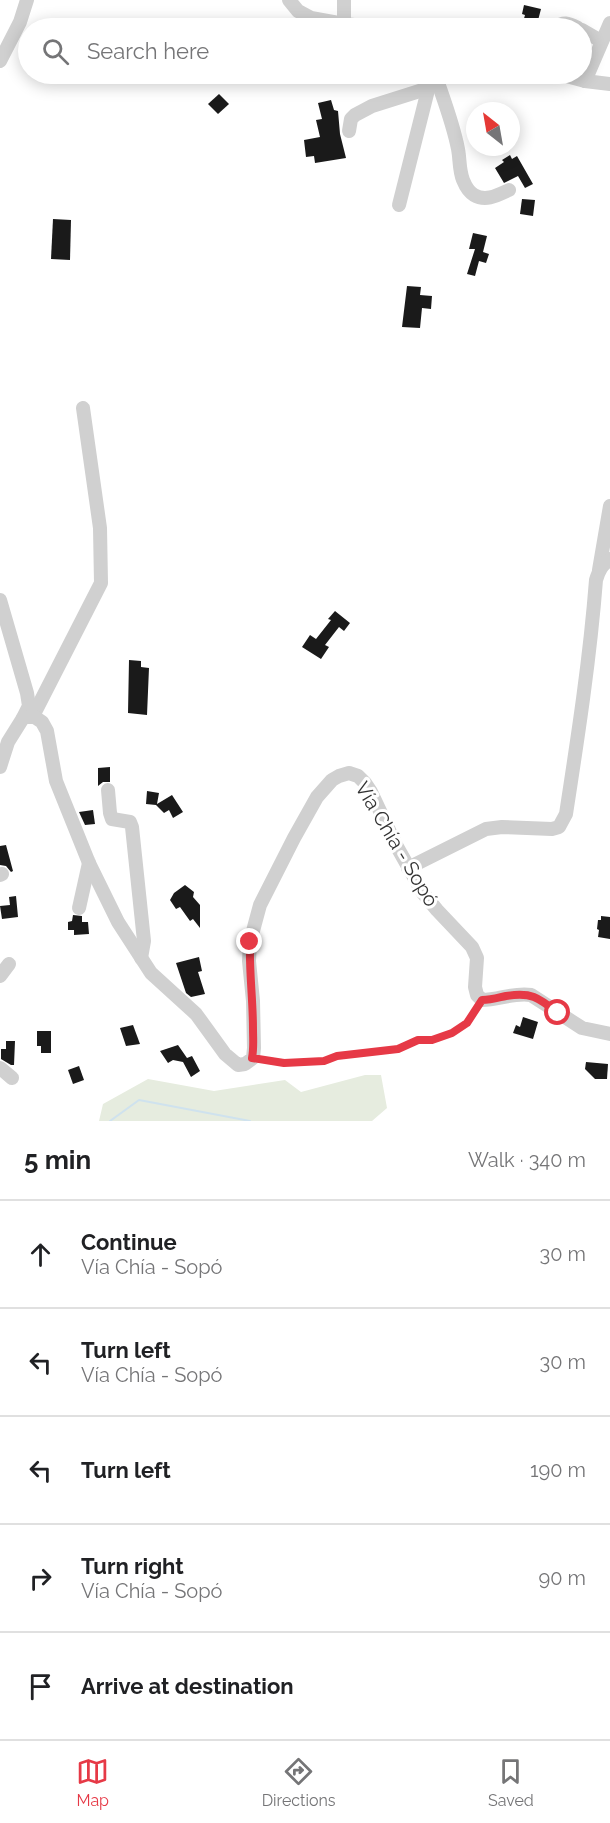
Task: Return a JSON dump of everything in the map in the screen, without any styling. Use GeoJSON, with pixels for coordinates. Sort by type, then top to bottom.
{"type":"FeatureCollection","features":[{"type":"Feature","properties":{"kind":"street"},"geometry":{"type":"LineString","coordinates":[[21,18],[27,0]]}},
{"type":"Feature","properties":{"kind":"street"},"geometry":{"type":"LineString","coordinates":[[289,0],[298,10],[311,18]]}},
{"type":"Feature","properties":{"kind":"street"},"geometry":{"type":"LineString","coordinates":[[344,0],[344,18]]}},
{"type":"Feature","properties":{"kind":"street"},"geometry":{"type":"LineString","coordinates":[[592,64],[610,23]]}},
{"type":"Feature","properties":{"kind":"street"},"geometry":{"type":"LineString","coordinates":[[0,61],[18,25]]}},
{"type":"Feature","properties":{"kind":"street"},"geometry":{"type":"LineString","coordinates":[[592,36],[601,41]]}},
{"type":"Feature","properties":{"kind":"street"},"geometry":{"type":"LineString","coordinates":[[592,82],[610,84]]}},
{"type":"Feature","properties":{"kind":"street"},"geometry":{"type":"LineString","coordinates":[[399,205],[430,84]]}},
{"type":"Feature","properties":{"kind":"street"},"geometry":{"type":"LineString","coordinates":[[437,84],[456,139],[460,169],[466,187],[473,195],[483,198],[494,197],[509,190]]}},
{"type":"Feature","properties":{"kind":"street"},"geometry":{"type":"LineString","coordinates":[[349,131],[351,119],[363,110],[429,88]]}},
{"type":"Feature","properties":{"kind":"street"},"geometry":{"type":"LineString","coordinates":[[0,766],[8,742],[28,717],[101,583],[100,528],[83,408]]}},
{"type":"Feature","properties":{"kind":"street"},"geometry":{"type":"LineString","coordinates":[[408,868],[486,829],[502,827],[552,829],[559,827],[564,821],[591,646],[596,580],[608,552],[610,506]]}},
{"type":"Feature","properties":{"kind":"street"},"geometry":{"type":"LineString","coordinates":[[0,600],[27,693],[28,717]]}},
{"type":"Feature","properties":{"kind":"street"},"geometry":{"type":"LineString","coordinates":[[28,717],[42,722],[47,731],[56,781],[89,863],[105,898],[141,958],[152,973],[196,1014],[233,1062],[238,1065],[245,1064],[252,1058]]}},
{"type":"Feature","properties":{"kind":"street","name":"Vía Chía - Sopó"},"geometry":{"type":"LineString","coordinates":[[252,1058],[254,1048],[250,942],[260,905],[317,797],[332,780],[349,773],[357,776],[364,783],[376,801],[408,868],[423,893],[472,947],[477,958],[475,987],[477,995],[482,1000]]}},
{"type":"Feature","properties":{"kind":"street"},"geometry":{"type":"LineString","coordinates":[[108,790],[112,819],[130,822],[132,827],[144,941],[141,958]]}},
{"type":"Feature","properties":{"kind":"street"},"geometry":{"type":"LineString","coordinates":[[78,908],[89,863]]}},
{"type":"Feature","properties":{"kind":"street"},"geometry":{"type":"LineString","coordinates":[[0,976],[9,964]]}},
{"type":"Feature","properties":{"kind":"street"},"geometry":{"type":"LineString","coordinates":[[482,1000],[522,993],[531,995],[582,1028],[610,1034]]}},
{"type":"Feature","properties":{"kind":"street"},"geometry":{"type":"LineString","coordinates":[[0,1068],[12,1078]]}},
{"type":"Feature","properties":{"kind":"path"},"geometry":{"type":"LineString","coordinates":[[252,1058],[284,1063],[324,1061],[337,1056],[398,1049],[418,1040],[432,1040],[452,1033],[467,1023],[482,1000]]}},
{"type":"Feature","properties":{"kind":"shaded area"},"geometry":{"type":"Polygon","coordinates":[[[365,1075],[381,1075],[387,1108],[372,1121],[99,1121],[103,1104],[148,1079],[214,1091],[285,1080],[301,1092],[365,1075]]]}},
{"type":"Feature","properties":{"kind":"building"},"geometry":{"type":"Polygon","coordinates":[[[524,5],[541,9],[539,18],[524,18],[525,15],[522,14],[524,5]]]}},
{"type":"Feature","properties":{"kind":"building"},"geometry":{"type":"Polygon","coordinates":[[[219,94],[229,104],[218,114],[208,104],[219,94]]]}},
{"type":"Feature","properties":{"kind":"building"},"geometry":{"type":"Polygon","coordinates":[[[331,100],[334,110],[338,111],[340,134],[346,158],[315,163],[314,156],[306,157],[304,140],[320,137],[316,120],[322,119],[318,103],[331,100]]]}},
{"type":"Feature","properties":{"kind":"building"},"geometry":{"type":"Polygon","coordinates":[[[508,156],[512,159],[517,156],[533,184],[525,188],[518,176],[504,183],[495,168],[504,162],[502,160],[508,156]]]}},
{"type":"Feature","properties":{"kind":"building"},"geometry":{"type":"Polygon","coordinates":[[[522,199],[535,200],[533,216],[520,214],[522,199]]]}},
{"type":"Feature","properties":{"kind":"building"},"geometry":{"type":"Polygon","coordinates":[[[53,219],[71,220],[70,260],[51,259],[53,219]]]}},
{"type":"Feature","properties":{"kind":"building"},"geometry":{"type":"Polygon","coordinates":[[[473,233],[487,236],[483,252],[489,254],[486,263],[479,261],[475,276],[467,274],[475,249],[469,249],[473,233]]]}},
{"type":"Feature","properties":{"kind":"building"},"geometry":{"type":"Polygon","coordinates":[[[407,286],[421,287],[420,295],[432,296],[431,309],[422,308],[420,328],[402,327],[407,286]]]}},
{"type":"Feature","properties":{"kind":"building"},"geometry":{"type":"Polygon","coordinates":[[[335,611],[350,623],[344,631],[339,627],[325,645],[329,647],[321,659],[302,647],[310,635],[316,639],[335,611]]]}},
{"type":"Feature","properties":{"kind":"building"},"geometry":{"type":"Polygon","coordinates":[[[129,660],[141,661],[141,667],[149,668],[147,715],[128,713],[129,660]]]}},
{"type":"Feature","properties":{"kind":"building"},"geometry":{"type":"Polygon","coordinates":[[[110,767],[110,782],[103,782],[98,786],[98,768],[110,767]]]}},
{"type":"Feature","properties":{"kind":"building"},"geometry":{"type":"Polygon","coordinates":[[[147,791],[159,793],[157,804],[172,795],[183,812],[173,818],[169,810],[164,813],[156,805],[146,804],[147,791]]]}},
{"type":"Feature","properties":{"kind":"building"},"geometry":{"type":"Polygon","coordinates":[[[93,810],[95,824],[85,825],[79,812],[93,810]]]}},
{"type":"Feature","properties":{"kind":"building"},"geometry":{"type":"Polygon","coordinates":[[[6,845],[13,871],[11,872],[6,866],[0,865],[0,846],[6,845]]]}},
{"type":"Feature","properties":{"kind":"building"},"geometry":{"type":"Polygon","coordinates":[[[185,885],[194,892],[193,897],[200,905],[200,928],[193,919],[190,921],[180,907],[176,909],[170,900],[174,893],[185,885]]]}},
{"type":"Feature","properties":{"kind":"building"},"geometry":{"type":"Polygon","coordinates":[[[16,896],[18,917],[2,919],[0,906],[10,905],[9,897],[16,896]]]}},
{"type":"Feature","properties":{"kind":"building"},"geometry":{"type":"Polygon","coordinates":[[[73,915],[82,916],[82,922],[88,922],[89,934],[74,935],[74,930],[68,930],[68,922],[72,921],[73,915]]]}},
{"type":"Feature","properties":{"kind":"building"},"geometry":{"type":"Polygon","coordinates":[[[601,916],[610,917],[610,939],[598,937],[598,920],[601,920],[601,916]]]}},
{"type":"Feature","properties":{"kind":"building"},"geometry":{"type":"Polygon","coordinates":[[[199,957],[202,971],[198,972],[205,994],[191,997],[186,993],[176,963],[199,957]]]}},
{"type":"Feature","properties":{"kind":"building"},"geometry":{"type":"Polygon","coordinates":[[[523,1017],[538,1022],[533,1039],[513,1033],[516,1025],[520,1027],[523,1017]]]}},
{"type":"Feature","properties":{"kind":"building"},"geometry":{"type":"Polygon","coordinates":[[[133,1025],[140,1044],[126,1046],[120,1028],[133,1025]]]}},
{"type":"Feature","properties":{"kind":"building"},"geometry":{"type":"Polygon","coordinates":[[[37,1031],[51,1031],[51,1053],[41,1053],[41,1046],[37,1046],[37,1031]]]}},
{"type":"Feature","properties":{"kind":"building"},"geometry":{"type":"Polygon","coordinates":[[[6,1041],[15,1041],[14,1065],[1,1059],[1,1049],[6,1049],[6,1041]]]}},
{"type":"Feature","properties":{"kind":"building"},"geometry":{"type":"Polygon","coordinates":[[[178,1045],[187,1058],[192,1056],[200,1071],[191,1077],[183,1062],[173,1060],[168,1063],[160,1051],[178,1045]]]}},
{"type":"Feature","properties":{"kind":"building"},"geometry":{"type":"Polygon","coordinates":[[[586,1062],[608,1064],[607,1079],[595,1079],[585,1069],[586,1062]]]}},
{"type":"Feature","properties":{"kind":"building"},"geometry":{"type":"Polygon","coordinates":[[[79,1066],[84,1080],[73,1084],[68,1070],[79,1066]]]}},
{"type":"Feature","properties":{"kind":"waterway"},"geometry":{"type":"LineString","coordinates":[[110,1121],[139,1100],[250,1121]]}},
{"type":"Feature","properties":{"kind":"route"},"geometry":{"type":"LineString","coordinates":[[250,942],[254,1048],[252,1058],[284,1063],[324,1061],[337,1056],[398,1049],[418,1040],[432,1040],[452,1033],[467,1023],[482,1000],[522,993],[541,1000],[558,1013]]}}]}
